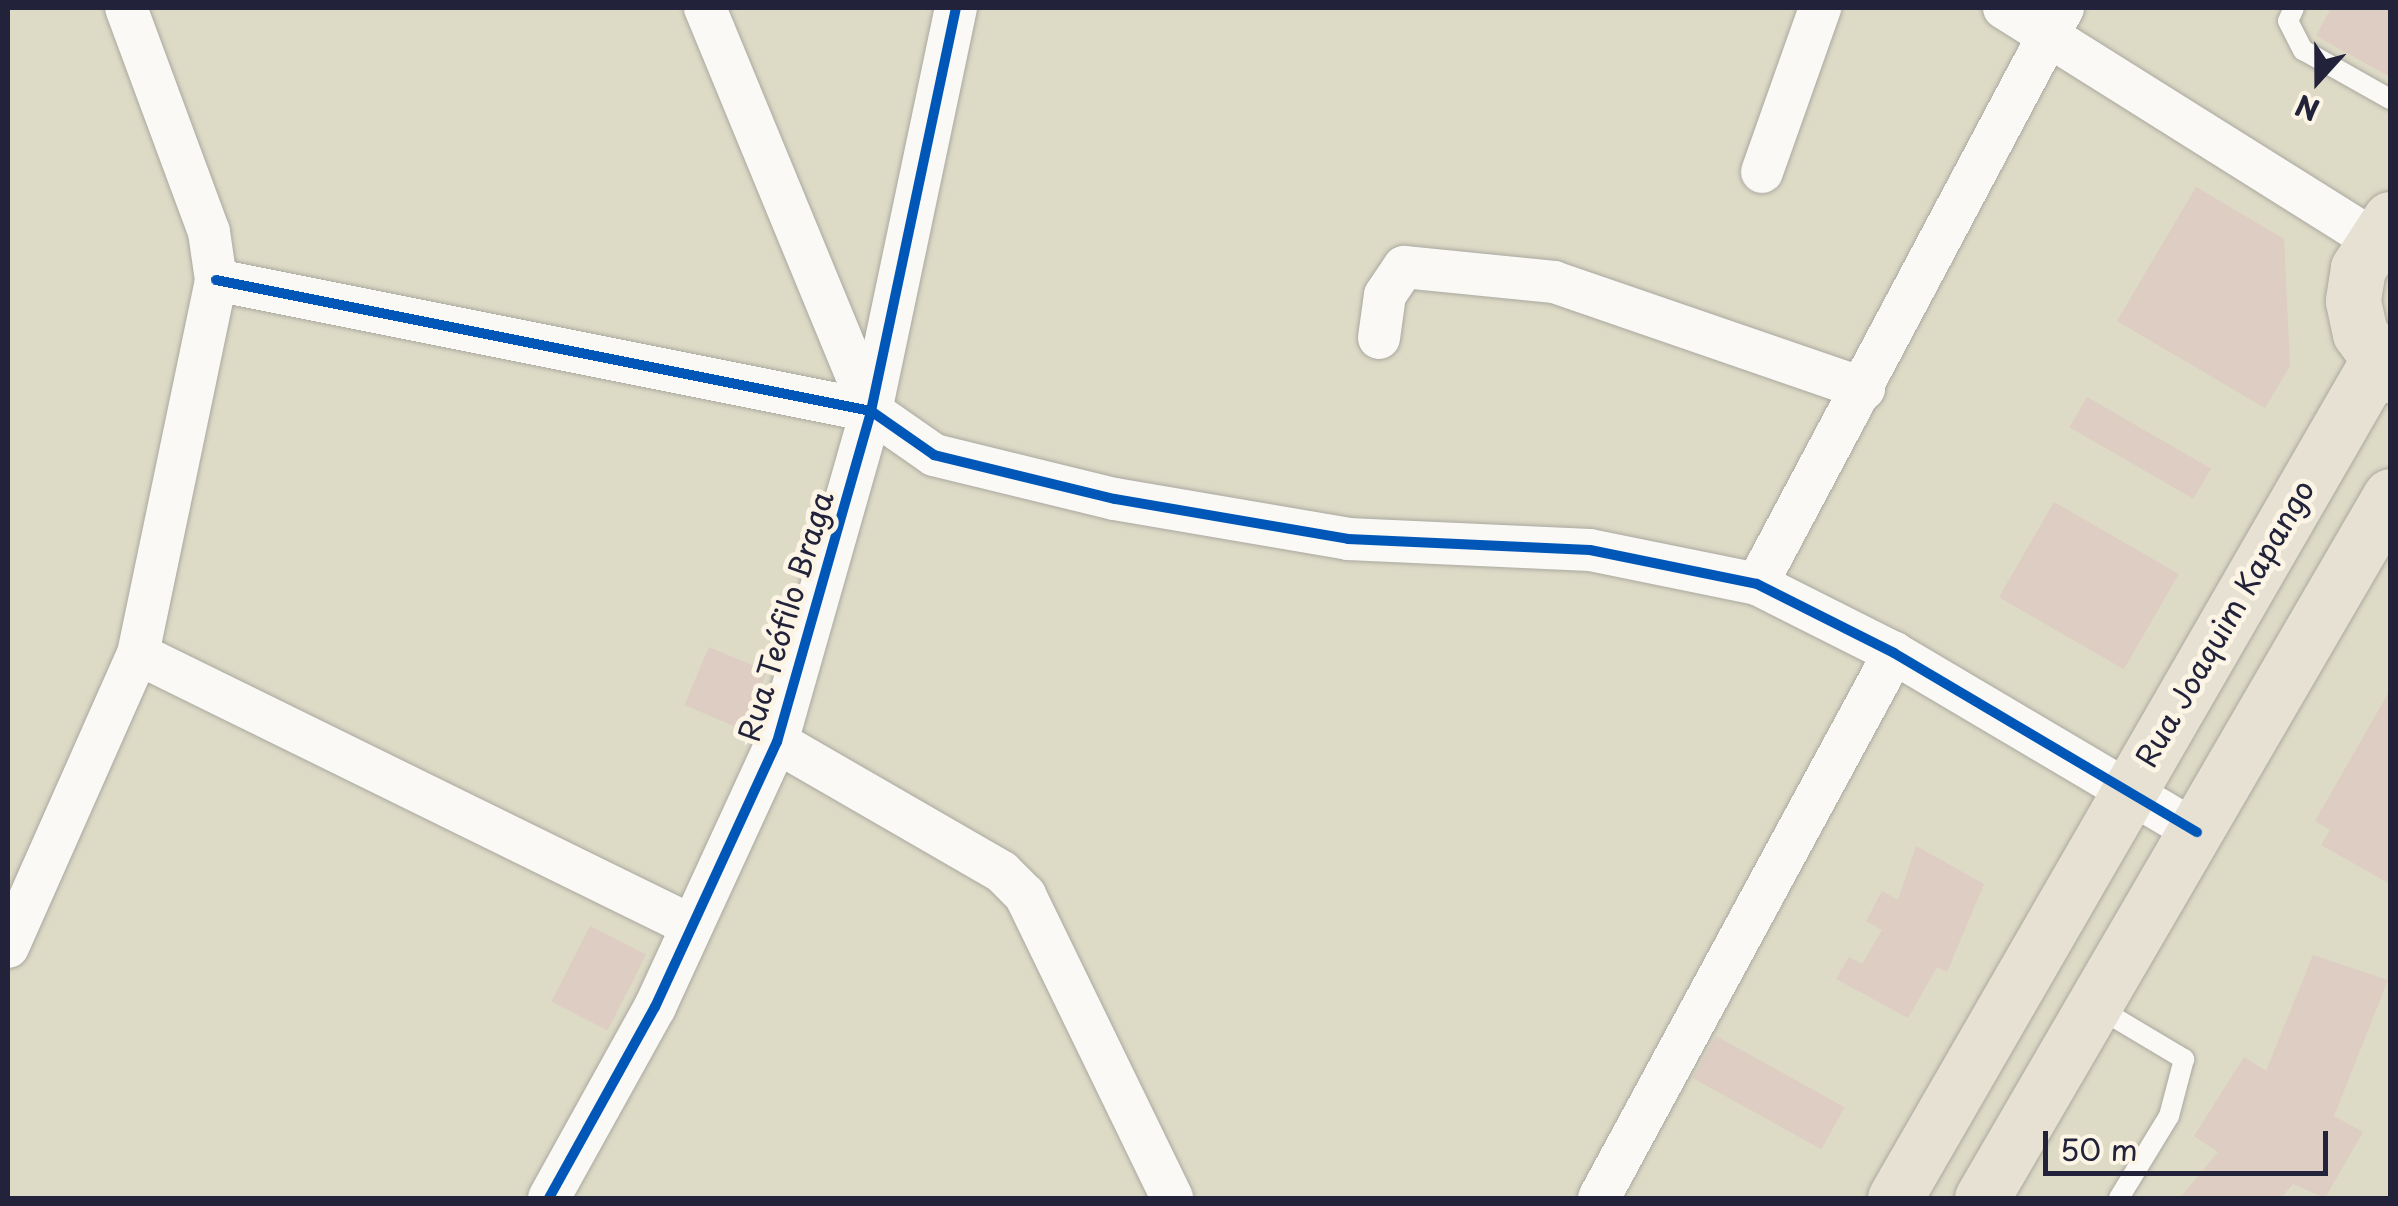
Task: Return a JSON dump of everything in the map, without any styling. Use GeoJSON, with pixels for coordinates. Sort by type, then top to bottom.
{"type":"FeatureCollection","features":[{"type":"Feature","properties":{"kind":"main road"},"geometry":{"type":"LineString","coordinates":[[2381,229],[2354,301],[2384,368]]}},
{"type":"Feature","properties":{"kind":"main road","name":"Rua Joaquim Kapango"},"geometry":{"type":"LineString","coordinates":[[1895,1198],[2128,789],[2384,368]]}},
{"type":"Feature","properties":{"kind":"main road"},"geometry":{"type":"LineString","coordinates":[[1982,1198],[2390,496]]}},
{"type":"Feature","properties":{"kind":"street"},"geometry":{"type":"LineString","coordinates":[[8,947],[138,654],[216,280],[209,232],[126,8]]}},
{"type":"Feature","properties":{"kind":"street"},"geometry":{"type":"LineString","coordinates":[[706,8],[872,411]]}},
{"type":"Feature","properties":{"kind":"street","name":"Rua Teófilo Braga"},"geometry":{"type":"LineString","coordinates":[[549,1198],[692,926],[777,742],[872,411],[956,8]]}},
{"type":"Feature","properties":{"kind":"street"},"geometry":{"type":"LineString","coordinates":[[1762,172],[1820,8]]}},
{"type":"Feature","properties":{"kind":"street"},"geometry":{"type":"LineString","coordinates":[[2004,8],[2055,20],[2381,229]]}},
{"type":"Feature","properties":{"kind":"street"},"geometry":{"type":"LineString","coordinates":[[1757,584],[1864,389],[2055,20]]}},
{"type":"Feature","properties":{"kind":"street"},"geometry":{"type":"LineString","coordinates":[[1379,338],[1386,294],[1404,267],[1536,280],[1606,294],[1864,389]]}},
{"type":"Feature","properties":{"kind":"street"},"geometry":{"type":"LineString","coordinates":[[216,280],[872,411],[934,455],[1115,499],[1348,539],[1590,550],[1757,584],[1894,652],[2196,832]]}},
{"type":"Feature","properties":{"kind":"street"},"geometry":{"type":"LineString","coordinates":[[1599,1198],[1894,652]]}},
{"type":"Feature","properties":{"kind":"street"},"geometry":{"type":"LineString","coordinates":[[138,654],[692,926]]}},
{"type":"Feature","properties":{"kind":"street"},"geometry":{"type":"LineString","coordinates":[[777,742],[1002,872],[1025,895],[1172,1198]]}},
{"type":"Feature","properties":{"kind":"lane"},"geometry":{"type":"LineString","coordinates":[[2294,8],[2288,21],[2303,50],[2390,99]]}},
{"type":"Feature","properties":{"kind":"lane"},"geometry":{"type":"LineString","coordinates":[[2093,1005],[2184,1059],[2169,1116],[2118,1198]]}},
{"type":"Feature","properties":{"kind":"building"},"geometry":{"type":"Polygon","coordinates":[[[2331,8],[2390,8],[2390,77],[2316,36],[2331,8]]]}},
{"type":"Feature","properties":{"kind":"building"},"geometry":{"type":"Polygon","coordinates":[[[2196,187],[2284,239],[2290,366],[2265,408],[2117,321],[2196,187]]]}},
{"type":"Feature","properties":{"kind":"building"},"geometry":{"type":"Polygon","coordinates":[[[2087,397],[2211,468],[2193,499],[2070,427],[2087,397]]]}},
{"type":"Feature","properties":{"kind":"building"},"geometry":{"type":"Polygon","coordinates":[[[2054,502],[2179,574],[2124,669],[1999,597],[2054,502]]]}},
{"type":"Feature","properties":{"kind":"building"},"geometry":{"type":"Polygon","coordinates":[[[709,647],[767,672],[742,730],[684,705],[709,647]]]}},
{"type":"Feature","properties":{"kind":"building"},"geometry":{"type":"Polygon","coordinates":[[[2390,690],[2390,884],[2321,845],[2330,830],[2315,821],[2390,690]]]}},
{"type":"Feature","properties":{"kind":"building"},"geometry":{"type":"Polygon","coordinates":[[[1916,846],[1984,884],[1947,972],[1937,967],[1908,1018],[1836,979],[1849,957],[1862,964],[1882,930],[1866,921],[1882,891],[1898,900],[1916,846]]]}},
{"type":"Feature","properties":{"kind":"building"},"geometry":{"type":"Polygon","coordinates":[[[590,926],[646,955],[608,1030],[551,1002],[590,926]]]}},
{"type":"Feature","properties":{"kind":"building"},"geometry":{"type":"Polygon","coordinates":[[[2313,955],[2388,980],[2334,1116],[2363,1132],[2325,1198],[2293,1184],[2281,1198],[2180,1198],[2218,1152],[2194,1136],[2244,1057],[2266,1071],[2313,955]]]}},
{"type":"Feature","properties":{"kind":"building"},"geometry":{"type":"Polygon","coordinates":[[[1716,1036],[1845,1107],[1821,1149],[1693,1078],[1716,1036]]]}},
{"type":"Feature","properties":{"kind":"cycle path"},"geometry":{"type":"LineString","coordinates":[[549,1198],[655,1007],[777,742],[871,411],[956,8]]}},
{"type":"Feature","properties":{"kind":"cycle path"},"geometry":{"type":"LineString","coordinates":[[216,280],[871,411],[934,455],[1115,499],[1348,539],[1590,550],[1757,584],[1894,653],[2197,832]]}}]}
